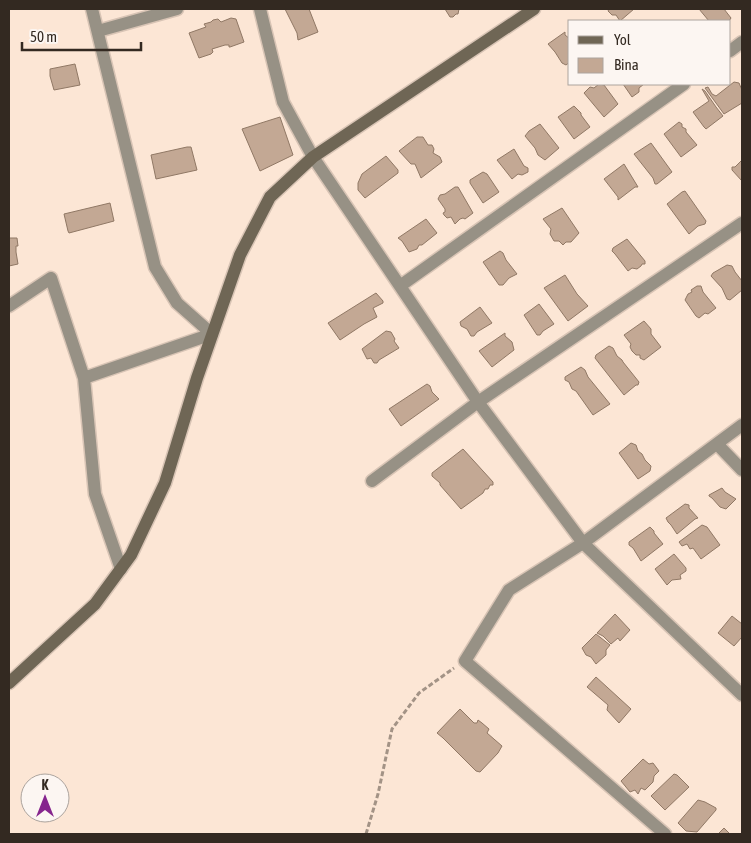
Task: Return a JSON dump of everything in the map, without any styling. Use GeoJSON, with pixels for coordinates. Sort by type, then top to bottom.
{"type":"FeatureCollection","features":[{"type":"Feature","properties":{"kind":"main road"},"geometry":{"type":"LineString","coordinates":[[9,682],[96,604],[131,555],[165,483],[196,378],[240,255],[270,197],[313,157],[534,9]]}},
{"type":"Feature","properties":{"kind":"street"},"geometry":{"type":"LineString","coordinates":[[84,378],[212,334],[177,303],[155,267],[92,9]]}},
{"type":"Feature","properties":{"kind":"street"},"geometry":{"type":"LineString","coordinates":[[98,31],[177,9]]}},
{"type":"Feature","properties":{"kind":"street"},"geometry":{"type":"LineString","coordinates":[[260,9],[283,102],[313,157],[478,402],[583,543],[742,695]]}},
{"type":"Feature","properties":{"kind":"street"},"geometry":{"type":"LineString","coordinates":[[731,50],[742,42]]}},
{"type":"Feature","properties":{"kind":"street"},"geometry":{"type":"LineString","coordinates":[[400,286],[683,85]]}},
{"type":"Feature","properties":{"kind":"street"},"geometry":{"type":"LineString","coordinates":[[372,481],[478,402],[742,223]]}},
{"type":"Feature","properties":{"kind":"street"},"geometry":{"type":"LineString","coordinates":[[9,306],[51,278],[84,378],[95,494],[121,569]]}},
{"type":"Feature","properties":{"kind":"street"},"geometry":{"type":"LineString","coordinates":[[665,834],[465,661],[510,590],[583,543],[742,425]]}},
{"type":"Feature","properties":{"kind":"street"},"geometry":{"type":"LineString","coordinates":[[717,444],[742,470]]}},
{"type":"Feature","properties":{"kind":"path"},"geometry":{"type":"LineString","coordinates":[[366,834],[378,794],[392,729],[418,693],[465,661]]}},
{"type":"Feature","properties":{"kind":"building"},"geometry":{"type":"Polygon","coordinates":[[[285,9],[309,9],[318,32],[298,40],[297,33],[285,9]]]}},
{"type":"Feature","properties":{"kind":"building"},"geometry":{"type":"Polygon","coordinates":[[[445,9],[459,9],[458,14],[450,17],[445,9]]]}},
{"type":"Feature","properties":{"kind":"building"},"geometry":{"type":"Polygon","coordinates":[[[609,9],[634,9],[621,20],[608,11],[609,9]]]}},
{"type":"Feature","properties":{"kind":"building"},"geometry":{"type":"Polygon","coordinates":[[[699,9],[724,9],[731,18],[730,20],[708,20],[699,9]]]}},
{"type":"Feature","properties":{"kind":"building"},"geometry":{"type":"Polygon","coordinates":[[[231,18],[236,19],[244,42],[230,47],[225,45],[212,49],[213,52],[211,54],[199,58],[189,33],[206,27],[204,24],[213,20],[218,19],[221,22],[231,18]]]}},
{"type":"Feature","properties":{"kind":"building"},"geometry":{"type":"Polygon","coordinates":[[[565,32],[568,37],[568,64],[566,65],[562,63],[548,44],[565,32]]]}},
{"type":"Feature","properties":{"kind":"building"},"geometry":{"type":"Polygon","coordinates":[[[75,64],[80,85],[54,90],[50,69],[75,64]]]}},
{"type":"Feature","properties":{"kind":"building"},"geometry":{"type":"Polygon","coordinates":[[[734,82],[739,83],[742,90],[742,103],[724,114],[705,88],[708,87],[712,94],[716,96],[734,82]]]}},
{"type":"Feature","properties":{"kind":"building"},"geometry":{"type":"Polygon","coordinates":[[[598,85],[604,85],[618,104],[604,117],[584,93],[590,87],[594,88],[598,85]]]}},
{"type":"Feature","properties":{"kind":"building"},"geometry":{"type":"Polygon","coordinates":[[[624,85],[643,85],[639,88],[639,92],[632,97],[624,85]]]}},
{"type":"Feature","properties":{"kind":"building"},"geometry":{"type":"Polygon","coordinates":[[[702,89],[723,116],[706,129],[693,112],[709,101],[702,89]]]}},
{"type":"Feature","properties":{"kind":"building"},"geometry":{"type":"Polygon","coordinates":[[[574,106],[590,127],[574,139],[558,117],[574,106]]]}},
{"type":"Feature","properties":{"kind":"building"},"geometry":{"type":"Polygon","coordinates":[[[280,117],[293,155],[260,171],[242,129],[280,117]]]}},
{"type":"Feature","properties":{"kind":"building"},"geometry":{"type":"Polygon","coordinates":[[[679,122],[697,145],[681,157],[664,134],[679,122]]]}},
{"type":"Feature","properties":{"kind":"building"},"geometry":{"type":"Polygon","coordinates":[[[540,124],[559,148],[545,160],[538,155],[525,136],[540,124]]]}},
{"type":"Feature","properties":{"kind":"building"},"geometry":{"type":"Polygon","coordinates":[[[417,137],[423,137],[428,145],[432,145],[433,153],[440,157],[442,162],[421,178],[415,164],[411,164],[399,151],[417,137]]]}},
{"type":"Feature","properties":{"kind":"building"},"geometry":{"type":"Polygon","coordinates":[[[651,143],[672,172],[657,184],[655,184],[653,178],[634,154],[651,143]]]}},
{"type":"Feature","properties":{"kind":"building"},"geometry":{"type":"Polygon","coordinates":[[[191,147],[197,170],[156,179],[151,155],[191,147]]]}},
{"type":"Feature","properties":{"kind":"building"},"geometry":{"type":"Polygon","coordinates":[[[514,149],[524,166],[528,168],[528,172],[522,175],[518,174],[512,179],[497,160],[514,149]]]}},
{"type":"Feature","properties":{"kind":"building"},"geometry":{"type":"Polygon","coordinates":[[[386,156],[398,170],[398,173],[365,198],[358,190],[358,183],[362,174],[386,156]]]}},
{"type":"Feature","properties":{"kind":"building"},"geometry":{"type":"Polygon","coordinates":[[[742,160],[742,181],[732,170],[732,167],[735,167],[742,160]]]}},
{"type":"Feature","properties":{"kind":"building"},"geometry":{"type":"Polygon","coordinates":[[[624,164],[638,187],[635,187],[618,200],[618,197],[604,179],[624,164]]]}},
{"type":"Feature","properties":{"kind":"building"},"geometry":{"type":"Polygon","coordinates":[[[483,172],[487,174],[499,192],[483,203],[470,180],[483,172]]]}},
{"type":"Feature","properties":{"kind":"building"},"geometry":{"type":"Polygon","coordinates":[[[458,187],[473,213],[465,219],[460,219],[455,224],[451,217],[447,218],[444,215],[445,209],[438,199],[440,195],[458,187]]]}},
{"type":"Feature","properties":{"kind":"building"},"geometry":{"type":"Polygon","coordinates":[[[685,191],[706,221],[705,224],[698,226],[689,234],[667,204],[685,191]]]}},
{"type":"Feature","properties":{"kind":"building"},"geometry":{"type":"Polygon","coordinates":[[[110,203],[114,221],[69,233],[64,214],[110,203]]]}},
{"type":"Feature","properties":{"kind":"building"},"geometry":{"type":"Polygon","coordinates":[[[562,208],[579,233],[571,242],[566,242],[563,245],[559,241],[554,241],[550,234],[551,229],[543,219],[562,208]]]}},
{"type":"Feature","properties":{"kind":"building"},"geometry":{"type":"Polygon","coordinates":[[[426,219],[437,233],[422,245],[419,245],[417,249],[409,252],[398,238],[426,219]]]}},
{"type":"Feature","properties":{"kind":"building"},"geometry":{"type":"Polygon","coordinates":[[[9,238],[17,238],[18,246],[16,246],[16,252],[18,264],[9,266],[9,238]]]}},
{"type":"Feature","properties":{"kind":"building"},"geometry":{"type":"Polygon","coordinates":[[[627,239],[645,261],[645,264],[642,264],[637,269],[632,268],[628,271],[612,251],[613,248],[627,239]]]}},
{"type":"Feature","properties":{"kind":"building"},"geometry":{"type":"Polygon","coordinates":[[[500,251],[517,274],[509,278],[503,285],[499,285],[483,262],[500,251]]]}},
{"type":"Feature","properties":{"kind":"building"},"geometry":{"type":"Polygon","coordinates":[[[727,265],[732,266],[742,281],[742,290],[730,300],[727,299],[722,288],[711,276],[727,265]]]}},
{"type":"Feature","properties":{"kind":"building"},"geometry":{"type":"Polygon","coordinates":[[[565,275],[577,294],[588,306],[568,321],[544,288],[565,275]]]}},
{"type":"Feature","properties":{"kind":"building"},"geometry":{"type":"Polygon","coordinates":[[[701,286],[703,292],[716,308],[699,318],[685,300],[688,294],[692,292],[691,290],[701,286]]]}},
{"type":"Feature","properties":{"kind":"building"},"geometry":{"type":"Polygon","coordinates":[[[376,293],[383,301],[383,303],[373,308],[377,317],[340,340],[328,323],[376,293]]]}},
{"type":"Feature","properties":{"kind":"building"},"geometry":{"type":"Polygon","coordinates":[[[539,304],[554,324],[540,335],[537,335],[524,315],[539,304]]]}},
{"type":"Feature","properties":{"kind":"building"},"geometry":{"type":"Polygon","coordinates":[[[480,307],[492,323],[474,336],[471,336],[467,329],[461,326],[460,322],[480,307]]]}},
{"type":"Feature","properties":{"kind":"building"},"geometry":{"type":"Polygon","coordinates":[[[644,321],[661,347],[644,360],[640,358],[640,355],[636,355],[632,351],[631,344],[624,335],[644,321]]]}},
{"type":"Feature","properties":{"kind":"building"},"geometry":{"type":"Polygon","coordinates":[[[386,331],[391,332],[399,348],[377,363],[374,363],[371,358],[367,359],[362,349],[386,331]]]}},
{"type":"Feature","properties":{"kind":"building"},"geometry":{"type":"Polygon","coordinates":[[[505,333],[505,336],[512,342],[514,350],[492,367],[479,351],[505,333]]]}},
{"type":"Feature","properties":{"kind":"building"},"geometry":{"type":"Polygon","coordinates":[[[609,346],[613,348],[617,356],[639,382],[638,385],[624,395],[595,358],[596,355],[609,346]]]}},
{"type":"Feature","properties":{"kind":"building"},"geometry":{"type":"Polygon","coordinates":[[[581,367],[610,404],[593,415],[576,391],[572,389],[569,382],[565,380],[565,377],[581,367]]]}},
{"type":"Feature","properties":{"kind":"building"},"geometry":{"type":"Polygon","coordinates":[[[427,384],[439,399],[401,426],[389,409],[427,384]]]}},
{"type":"Feature","properties":{"kind":"building"},"geometry":{"type":"Polygon","coordinates":[[[631,443],[636,445],[638,451],[651,466],[650,471],[638,479],[619,453],[631,443]]]}},
{"type":"Feature","properties":{"kind":"building"},"geometry":{"type":"Polygon","coordinates":[[[463,449],[493,482],[493,485],[490,485],[488,489],[485,489],[483,493],[461,509],[432,476],[432,473],[463,449]]]}},
{"type":"Feature","properties":{"kind":"building"},"geometry":{"type":"Polygon","coordinates":[[[722,488],[736,499],[726,509],[720,507],[709,496],[722,488]]]}},
{"type":"Feature","properties":{"kind":"building"},"geometry":{"type":"Polygon","coordinates":[[[685,504],[689,505],[689,508],[698,518],[677,534],[666,518],[685,504]]]}},
{"type":"Feature","properties":{"kind":"building"},"geometry":{"type":"Polygon","coordinates":[[[702,525],[707,527],[720,545],[701,559],[693,548],[690,549],[687,544],[682,546],[679,542],[702,525]]]}},
{"type":"Feature","properties":{"kind":"building"},"geometry":{"type":"Polygon","coordinates":[[[650,527],[663,544],[641,561],[629,545],[629,542],[650,527]]]}},
{"type":"Feature","properties":{"kind":"building"},"geometry":{"type":"Polygon","coordinates":[[[674,554],[686,568],[686,571],[680,575],[681,579],[672,580],[667,585],[655,569],[674,554]]]}},
{"type":"Feature","properties":{"kind":"building"},"geometry":{"type":"Polygon","coordinates":[[[615,614],[630,630],[620,641],[618,638],[611,644],[597,633],[615,614]]]}},
{"type":"Feature","properties":{"kind":"building"},"geometry":{"type":"Polygon","coordinates":[[[732,616],[742,624],[742,637],[734,646],[718,633],[732,616]]]}},
{"type":"Feature","properties":{"kind":"building"},"geometry":{"type":"Polygon","coordinates":[[[596,634],[610,645],[606,650],[606,655],[596,664],[591,657],[586,655],[582,648],[596,634]]]}},
{"type":"Feature","properties":{"kind":"building"},"geometry":{"type":"Polygon","coordinates":[[[596,677],[631,709],[619,723],[607,710],[608,705],[587,687],[596,677]]]}},
{"type":"Feature","properties":{"kind":"building"},"geometry":{"type":"Polygon","coordinates":[[[460,709],[474,723],[477,723],[478,720],[489,729],[487,733],[502,746],[480,772],[476,771],[437,733],[460,709]]]}},
{"type":"Feature","properties":{"kind":"building"},"geometry":{"type":"Polygon","coordinates":[[[643,759],[649,764],[653,763],[659,771],[654,776],[653,782],[645,790],[641,788],[638,794],[635,790],[630,792],[621,781],[643,759]]]}},
{"type":"Feature","properties":{"kind":"building"},"geometry":{"type":"Polygon","coordinates":[[[674,774],[689,787],[665,810],[651,796],[674,774]]]}},
{"type":"Feature","properties":{"kind":"building"},"geometry":{"type":"Polygon","coordinates":[[[698,800],[716,808],[716,810],[697,832],[686,831],[678,823],[698,800]]]}},
{"type":"Feature","properties":{"kind":"building"},"geometry":{"type":"Polygon","coordinates":[[[724,828],[730,834],[718,834],[724,828]]]}}]}
